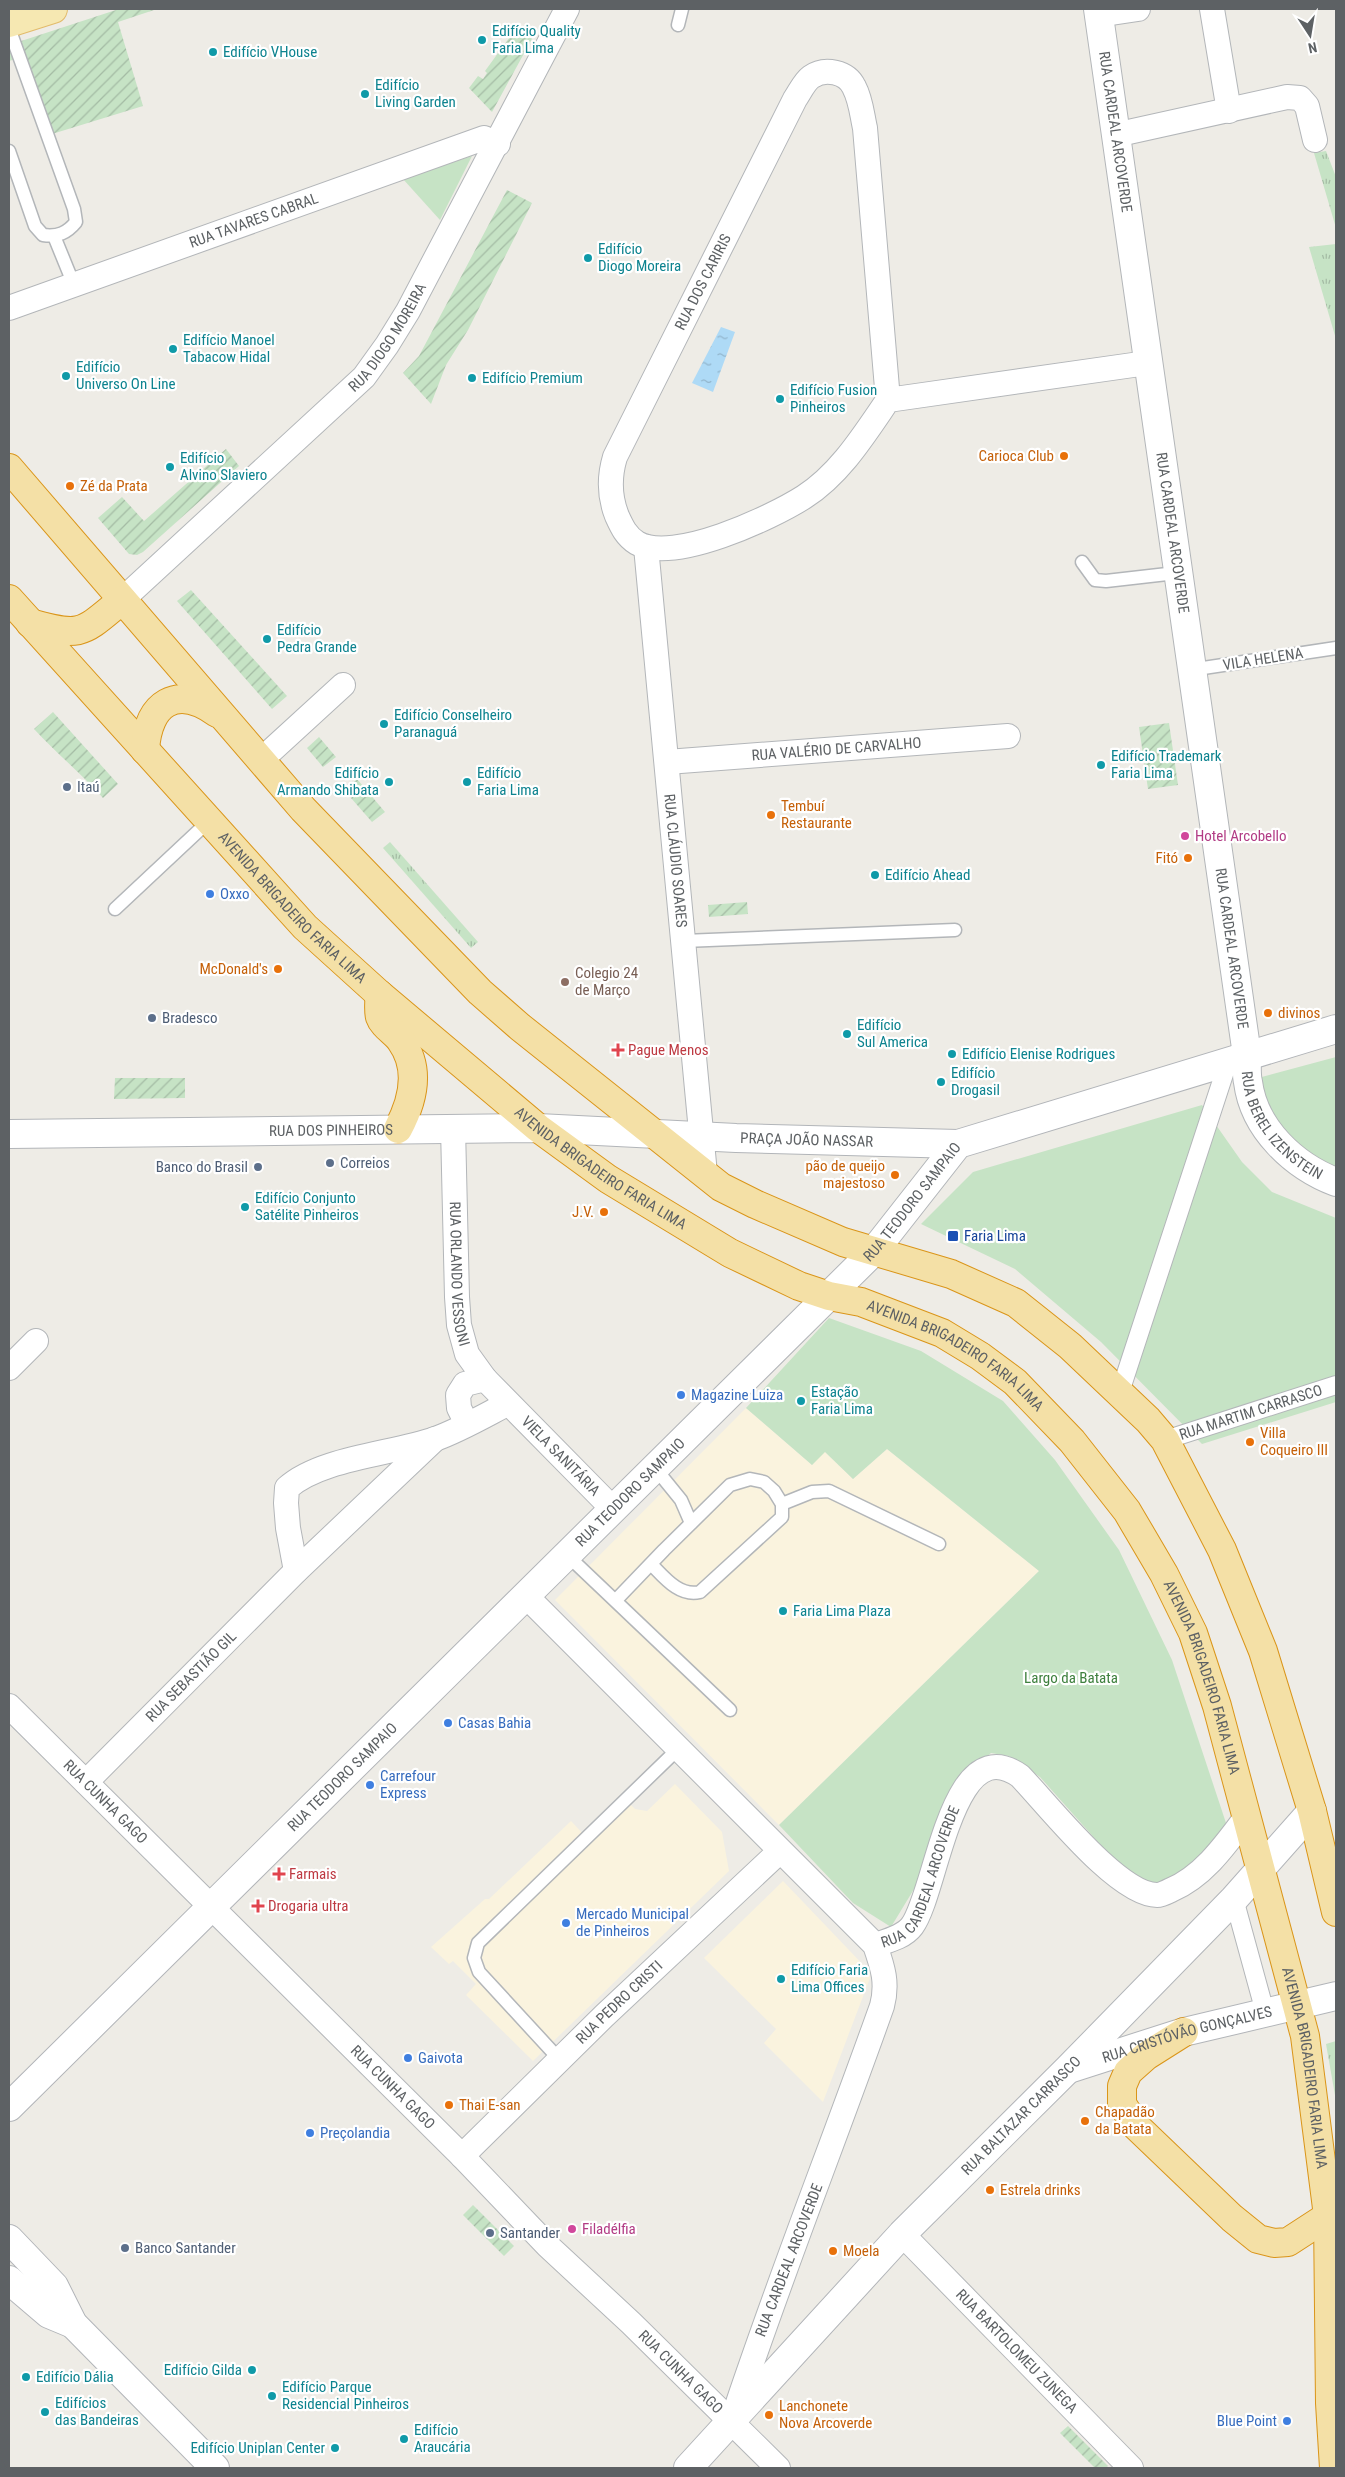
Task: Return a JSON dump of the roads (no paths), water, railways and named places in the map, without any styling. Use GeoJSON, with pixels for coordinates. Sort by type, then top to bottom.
{"type":"FeatureCollection","features":[{"type":"Feature","properties":{"kind":"highway"},"geometry":{"type":"LineString","coordinates":[[9,468],[303,809],[480,992],[520,1028],[721,1187],[763,1208],[843,1242],[951,1274],[1016,1303],[1070,1346],[1120,1392],[1164,1440],[1222,1550],[1263,1651],[1312,1811],[1336,1912]]}},
{"type":"Feature","properties":{"kind":"highway","name":"AVENIDA BRIGADEIRO FARIA LIMA"},"geometry":{"type":"LineString","coordinates":[[9,599],[305,927],[379,994],[538,1128],[608,1179],[730,1253],[800,1286],[829,1296],[870,1305],[942,1333],[980,1356],[1015,1382],[1072,1441],[1127,1512],[1164,1574],[1193,1634],[1217,1706],[1305,2036],[1328,2216],[1330,2403],[1334,2468]]}},
{"type":"Feature","properties":{"kind":"highway"},"geometry":{"type":"LineString","coordinates":[[30,623],[61,632],[76,632],[90,626],[122,600]]}},
{"type":"Feature","properties":{"kind":"highway"},"geometry":{"type":"LineString","coordinates":[[145,750],[147,732],[152,715],[156,710],[170,702],[198,701],[224,718]]}},
{"type":"Feature","properties":{"kind":"highway"},"geometry":{"type":"LineString","coordinates":[[379,994],[380,1018],[402,1041],[413,1071],[411,1103],[398,1129]]}},
{"type":"Feature","properties":{"kind":"highway"},"geometry":{"type":"LineString","coordinates":[[1184,2032],[1146,2056],[1128,2072],[1122,2086],[1122,2104],[1136,2126],[1232,2218],[1258,2239],[1274,2243],[1288,2242],[1328,2216]]}},
{"type":"Feature","properties":{"kind":"main road"},"geometry":{"type":"LineString","coordinates":[[9,23],[52,9]]}},
{"type":"Feature","properties":{"kind":"main road","name":"RUA CARDEAL ARCOVERDE"},"geometry":{"type":"LineString","coordinates":[[1098,12],[1190,670],[1238,1058]]}},
{"type":"Feature","properties":{"kind":"main road","name":"RUA TEODORO SAMPAIO"},"geometry":{"type":"LineString","coordinates":[[9,2107],[874,1252],[958,1144],[1336,1029]]}},
{"type":"Feature","properties":{"kind":"main road","name":"RUA BEREL IZENSTEIN"},"geometry":{"type":"LineString","coordinates":[[1238,1058],[1269,1134],[1297,1161],[1336,1182]]}},
{"type":"Feature","properties":{"kind":"main road","name":"RUA DOS PINHEIROS"},"geometry":{"type":"LineString","coordinates":[[9,1134],[538,1128],[654,1134]]}},
{"type":"Feature","properties":{"kind":"main road","name":"PRAÇA JOÃO NASSAR"},"geometry":{"type":"LineString","coordinates":[[654,1134],[958,1144]]}},
{"type":"Feature","properties":{"kind":"main road","name":"RUA BALTAZAR CARRASCO"},"geometry":{"type":"LineString","coordinates":[[732,2422],[902,2234],[1068,2069],[1234,1899],[1312,1811]]}},
{"type":"Feature","properties":{"kind":"main road","name":"RUA CRISTÓVÃO GONÇALVES"},"geometry":{"type":"LineString","coordinates":[[1068,2069],[1184,2032],[1336,1996]]}},
{"type":"Feature","properties":{"kind":"main road"},"geometry":{"type":"LineString","coordinates":[[9,2239],[54,2286],[73,2324],[214,2468]]}},
{"type":"Feature","properties":{"kind":"main road"},"geometry":{"type":"LineString","coordinates":[[9,2280],[49,2314],[73,2324]]}},
{"type":"Feature","properties":{"kind":"main road","name":"RUA CARDEAL ARCOVERDE"},"geometry":{"type":"LineString","coordinates":[[688,2468],[732,2422]]}},
{"type":"Feature","properties":{"kind":"street","name":"RUA DIOGO MOREIRA"},"geometry":{"type":"LineString","coordinates":[[122,600],[364,377],[408,311],[491,141],[550,9]]}},
{"type":"Feature","properties":{"kind":"street","name":"RUA DIOGO MOREIRA"},"geometry":{"type":"LineString","coordinates":[[491,141],[567,9]]}},
{"type":"Feature","properties":{"kind":"street"},"geometry":{"type":"LineString","coordinates":[[1098,12],[1138,9]]}},
{"type":"Feature","properties":{"kind":"street"},"geometry":{"type":"LineString","coordinates":[[1212,9],[1229,111]]}},
{"type":"Feature","properties":{"kind":"street","name":"RUA DOS CARIRIS"},"geometry":{"type":"LineString","coordinates":[[646,547],[626,535],[612,504],[610,473],[616,457],[795,99],[810,77],[828,72],[842,74],[854,86],[865,128],[888,400]]}},
{"type":"Feature","properties":{"kind":"street"},"geometry":{"type":"LineString","coordinates":[[1115,135],[1287,97],[1300,98],[1306,106],[1315,140]]}},
{"type":"Feature","properties":{"kind":"street","name":"RUA TAVARES CABRAL"},"geometry":{"type":"LineString","coordinates":[[9,308],[491,141]]}},
{"type":"Feature","properties":{"kind":"street"},"geometry":{"type":"LineString","coordinates":[[646,547],[689,545],[725,535],[760,521],[805,496],[847,458],[888,400],[1147,363]]}},
{"type":"Feature","properties":{"kind":"street","name":"RUA CLÁUDIO SOARES"},"geometry":{"type":"LineString","coordinates":[[646,547],[705,1174]]}},
{"type":"Feature","properties":{"kind":"street"},"geometry":{"type":"LineString","coordinates":[[260,760],[342,685]]}},
{"type":"Feature","properties":{"kind":"street","name":"RUA VALÉRIO DE CARVALHO"},"geometry":{"type":"LineString","coordinates":[[667,762],[1008,736]]}},
{"type":"Feature","properties":{"kind":"street","name":"RUA CARDEAL ARCOVERDE"},"geometry":{"type":"LineString","coordinates":[[1120,1392],[1238,1058]]}},
{"type":"Feature","properties":{"kind":"street","name":"RUA ORLANDO VESSONI"},"geometry":{"type":"LineString","coordinates":[[453,1128],[459,1325],[467,1354],[484,1379],[507,1404]]}},
{"type":"Feature","properties":{"kind":"street"},"geometry":{"type":"LineString","coordinates":[[9,1368],[36,1341]]}},
{"type":"Feature","properties":{"kind":"street"},"geometry":{"type":"LineString","coordinates":[[468,1424],[459,1408],[458,1395],[465,1384],[484,1379]]}},
{"type":"Feature","properties":{"kind":"street","name":"RUA MARTIM CARRASCO"},"geometry":{"type":"LineString","coordinates":[[1164,1440],[1336,1385]]}},
{"type":"Feature","properties":{"kind":"street","name":"RUA SEBASTIÃO GIL"},"geometry":{"type":"LineString","coordinates":[[296,1571],[287,1520],[287,1488],[298,1478],[319,1470],[435,1439],[507,1404]]}},
{"type":"Feature","properties":{"kind":"street","name":"VIELA SANITÁRIA"},"geometry":{"type":"LineString","coordinates":[[507,1404],[613,1509]]}},
{"type":"Feature","properties":{"kind":"street","name":"RUA SEBASTIÃO GIL"},"geometry":{"type":"LineString","coordinates":[[86,1782],[296,1571],[435,1439]]}},
{"type":"Feature","properties":{"kind":"street"},"geometry":{"type":"LineString","coordinates":[[526,1596],[875,1945]]}},
{"type":"Feature","properties":{"kind":"street","name":"RUA CUNHA GAGO"},"geometry":{"type":"LineString","coordinates":[[9,1706],[462,2156],[548,2246],[778,2468]]}},
{"type":"Feature","properties":{"kind":"street","name":"RUA CARDEAL ARCOVERDE"},"geometry":{"type":"LineString","coordinates":[[732,2422],[770,2306],[817,2186],[882,2006],[886,1983],[875,1945],[901,1935],[912,1926],[922,1905],[956,1802],[974,1776],[985,1770],[998,1767],[1010,1769],[1020,1776],[1114,1874],[1139,1891],[1158,1896],[1186,1884],[1217,1855],[1246,1816]]}},
{"type":"Feature","properties":{"kind":"street","name":"RUA PEDRO CRISTI"},"geometry":{"type":"LineString","coordinates":[[462,2156],[780,1851]]}},
{"type":"Feature","properties":{"kind":"street"},"geometry":{"type":"LineString","coordinates":[[1234,1899],[1265,2012]]}},
{"type":"Feature","properties":{"kind":"street","name":"RUA BARTOLOMEU ZUNEGA"},"geometry":{"type":"LineString","coordinates":[[902,2234],[1131,2468]]}},
{"type":"Feature","properties":{"kind":"lane"},"geometry":{"type":"LineString","coordinates":[[678,25],[682,9]]}},
{"type":"Feature","properties":{"kind":"lane"},"geometry":{"type":"LineString","coordinates":[[9,28],[74,209],[76,222],[68,231],[54,236],[43,236],[36,226],[9,151]]}},
{"type":"Feature","properties":{"kind":"lane"},"geometry":{"type":"LineString","coordinates":[[54,236],[74,285]]}},
{"type":"Feature","properties":{"kind":"lane"},"geometry":{"type":"LineString","coordinates":[[1082,562],[1088,573],[1095,580],[1106,581],[1176,573]]}},
{"type":"Feature","properties":{"kind":"lane","name":"VILA HELENA"},"geometry":{"type":"LineString","coordinates":[[1190,670],[1336,648]]}},
{"type":"Feature","properties":{"kind":"lane"},"geometry":{"type":"LineString","coordinates":[[115,909],[209,821]]}},
{"type":"Feature","properties":{"kind":"lane"},"geometry":{"type":"LineString","coordinates":[[684,941],[955,930]]}},
{"type":"Feature","properties":{"kind":"lane"},"geometry":{"type":"LineString","coordinates":[[656,1468],[681,1500],[691,1523]]}},
{"type":"Feature","properties":{"kind":"lane"},"geometry":{"type":"LineString","coordinates":[[616,1600],[650,1564],[730,1485],[750,1480],[764,1482],[774,1491],[782,1504],[782,1517],[700,1592],[693,1594],[680,1591],[650,1564]]}},
{"type":"Feature","properties":{"kind":"lane"},"geometry":{"type":"LineString","coordinates":[[782,1504],[812,1492],[829,1491],[939,1544]]}},
{"type":"Feature","properties":{"kind":"lane"},"geometry":{"type":"LineString","coordinates":[[567,1555],[730,1710]]}},
{"type":"Feature","properties":{"kind":"lane"},"geometry":{"type":"LineString","coordinates":[[560,2060],[479,1972],[474,1958],[478,1943],[678,1749]]}},
{"type":"Feature","properties":{"kind":"water"},"geometry":{"type":"Polygon","coordinates":[[[721,327],[735,332],[713,392],[692,383],[721,327]]]}},
{"type":"Feature","properties":{"kind":"place","name":"Edifício Quality Faria Lima"},"geometry":{"type":"Point","coordinates":[482,40]}},
{"type":"Feature","properties":{"kind":"place","name":"Edifício VHouse"},"geometry":{"type":"Point","coordinates":[213,52]}},
{"type":"Feature","properties":{"kind":"place","name":"Edifício Living Garden"},"geometry":{"type":"Point","coordinates":[365,94]}},
{"type":"Feature","properties":{"kind":"place","name":"Edifício Diogo Moreira"},"geometry":{"type":"Point","coordinates":[588,258]}},
{"type":"Feature","properties":{"kind":"place","name":"Edifício Manoel Tabacow Hidal"},"geometry":{"type":"Point","coordinates":[173,349]}},
{"type":"Feature","properties":{"kind":"place","name":"Edifício Universo On Line"},"geometry":{"type":"Point","coordinates":[66,376]}},
{"type":"Feature","properties":{"kind":"place","name":"Edifício Premium"},"geometry":{"type":"Point","coordinates":[472,378]}},
{"type":"Feature","properties":{"kind":"place","name":"Edifício Fusion Pinheiros"},"geometry":{"type":"Point","coordinates":[780,399]}},
{"type":"Feature","properties":{"kind":"place","name":"Carioca Club"},"geometry":{"type":"Point","coordinates":[1064,456]}},
{"type":"Feature","properties":{"kind":"place","name":"Edifício Alvino Slaviero"},"geometry":{"type":"Point","coordinates":[170,467]}},
{"type":"Feature","properties":{"kind":"place","name":"Zé da Prata"},"geometry":{"type":"Point","coordinates":[70,486]}},
{"type":"Feature","properties":{"kind":"place","name":"Edifício Pedra Grande"},"geometry":{"type":"Point","coordinates":[267,639]}},
{"type":"Feature","properties":{"kind":"place","name":"Edifício Conselheiro Paranaguá"},"geometry":{"type":"Point","coordinates":[384,724]}},
{"type":"Feature","properties":{"kind":"place","name":"Edifício Trademark Faria Lima"},"geometry":{"type":"Point","coordinates":[1101,765]}},
{"type":"Feature","properties":{"kind":"place","name":"Edifício Armando Shibata"},"geometry":{"type":"Point","coordinates":[389,782]}},
{"type":"Feature","properties":{"kind":"place","name":"Edifício Faria Lima"},"geometry":{"type":"Point","coordinates":[467,782]}},
{"type":"Feature","properties":{"kind":"place","name":"Itaú"},"geometry":{"type":"Point","coordinates":[67,787]}},
{"type":"Feature","properties":{"kind":"place","name":"Tembuí Restaurante"},"geometry":{"type":"Point","coordinates":[771,815]}},
{"type":"Feature","properties":{"kind":"place","name":"Hotel Arcobello"},"geometry":{"type":"Point","coordinates":[1185,836]}},
{"type":"Feature","properties":{"kind":"place","name":"Fitó"},"geometry":{"type":"Point","coordinates":[1188,858]}},
{"type":"Feature","properties":{"kind":"place","name":"Edifício Ahead"},"geometry":{"type":"Point","coordinates":[875,875]}},
{"type":"Feature","properties":{"kind":"place","name":"Oxxo"},"geometry":{"type":"Point","coordinates":[210,894]}},
{"type":"Feature","properties":{"kind":"place","name":"McDonald's"},"geometry":{"type":"Point","coordinates":[278,969]}},
{"type":"Feature","properties":{"kind":"place","name":"Colegio 24 de Março"},"geometry":{"type":"Point","coordinates":[565,982]}},
{"type":"Feature","properties":{"kind":"place","name":"divinos"},"geometry":{"type":"Point","coordinates":[1268,1013]}},
{"type":"Feature","properties":{"kind":"place","name":"Bradesco"},"geometry":{"type":"Point","coordinates":[152,1018]}},
{"type":"Feature","properties":{"kind":"place","name":"Edifício Sul America"},"geometry":{"type":"Point","coordinates":[847,1034]}},
{"type":"Feature","properties":{"kind":"place","name":"Pague Menos"},"geometry":{"type":"Point","coordinates":[618,1050]}},
{"type":"Feature","properties":{"kind":"place","name":"Edifício Elenise Rodrigues"},"geometry":{"type":"Point","coordinates":[952,1054]}},
{"type":"Feature","properties":{"kind":"place","name":"Edifício Drogasil"},"geometry":{"type":"Point","coordinates":[941,1082]}},
{"type":"Feature","properties":{"kind":"place","name":"Correios"},"geometry":{"type":"Point","coordinates":[330,1163]}},
{"type":"Feature","properties":{"kind":"place","name":"Banco do Brasil"},"geometry":{"type":"Point","coordinates":[258,1167]}},
{"type":"Feature","properties":{"kind":"place","name":"pão de queijo majestoso"},"geometry":{"type":"Point","coordinates":[895,1175]}},
{"type":"Feature","properties":{"kind":"place","name":"Edifício Conjunto Satélite Pinheiros"},"geometry":{"type":"Point","coordinates":[245,1207]}},
{"type":"Feature","properties":{"kind":"place","name":"J.V."},"geometry":{"type":"Point","coordinates":[604,1212]}},
{"type":"Feature","properties":{"kind":"place","name":"Faria Lima"},"geometry":{"type":"Point","coordinates":[953,1236]}},
{"type":"Feature","properties":{"kind":"place","name":"Magazine Luiza"},"geometry":{"type":"Point","coordinates":[681,1395]}},
{"type":"Feature","properties":{"kind":"place","name":"Estação Faria Lima"},"geometry":{"type":"Point","coordinates":[801,1401]}},
{"type":"Feature","properties":{"kind":"place","name":"Villa Coqueiro III"},"geometry":{"type":"Point","coordinates":[1250,1442]}},
{"type":"Feature","properties":{"kind":"place","name":"Faria Lima Plaza"},"geometry":{"type":"Point","coordinates":[783,1611]}},
{"type":"Feature","properties":{"kind":"place","name":"Casas Bahia"},"geometry":{"type":"Point","coordinates":[448,1723]}},
{"type":"Feature","properties":{"kind":"place","name":"Carrefour Express"},"geometry":{"type":"Point","coordinates":[370,1785]}},
{"type":"Feature","properties":{"kind":"place","name":"Farmais"},"geometry":{"type":"Point","coordinates":[279,1874]}},
{"type":"Feature","properties":{"kind":"place","name":"Drogaria ultra"},"geometry":{"type":"Point","coordinates":[258,1906]}},
{"type":"Feature","properties":{"kind":"place","name":"Mercado Municipal de Pinheiros"},"geometry":{"type":"Point","coordinates":[566,1923]}},
{"type":"Feature","properties":{"kind":"place","name":"Edifício Faria Lima Offices"},"geometry":{"type":"Point","coordinates":[781,1979]}},
{"type":"Feature","properties":{"kind":"place","name":"Gaivota"},"geometry":{"type":"Point","coordinates":[408,2058]}},
{"type":"Feature","properties":{"kind":"place","name":"Thai E-san"},"geometry":{"type":"Point","coordinates":[449,2105]}},
{"type":"Feature","properties":{"kind":"place","name":"Chapadão da Batata"},"geometry":{"type":"Point","coordinates":[1085,2121]}},
{"type":"Feature","properties":{"kind":"place","name":"Preçolandia"},"geometry":{"type":"Point","coordinates":[310,2133]}},
{"type":"Feature","properties":{"kind":"place","name":"Estrela drinks"},"geometry":{"type":"Point","coordinates":[990,2190]}},
{"type":"Feature","properties":{"kind":"place","name":"Filadélfia"},"geometry":{"type":"Point","coordinates":[572,2229]}},
{"type":"Feature","properties":{"kind":"place","name":"Santander"},"geometry":{"type":"Point","coordinates":[490,2233]}},
{"type":"Feature","properties":{"kind":"place","name":"Banco Santander"},"geometry":{"type":"Point","coordinates":[125,2248]}},
{"type":"Feature","properties":{"kind":"place","name":"Moela"},"geometry":{"type":"Point","coordinates":[833,2251]}},
{"type":"Feature","properties":{"kind":"place","name":"Edifício Gilda"},"geometry":{"type":"Point","coordinates":[252,2370]}},
{"type":"Feature","properties":{"kind":"place","name":"Edifício Dália"},"geometry":{"type":"Point","coordinates":[26,2377]}},
{"type":"Feature","properties":{"kind":"place","name":"Edifício Parque Residencial Pinheiros"},"geometry":{"type":"Point","coordinates":[272,2396]}},
{"type":"Feature","properties":{"kind":"place","name":"Edifícios das Bandeiras"},"geometry":{"type":"Point","coordinates":[45,2412]}},
{"type":"Feature","properties":{"kind":"place","name":"Lanchonete Nova Arcoverde"},"geometry":{"type":"Point","coordinates":[769,2415]}},
{"type":"Feature","properties":{"kind":"place","name":"Blue Point"},"geometry":{"type":"Point","coordinates":[1287,2421]}},
{"type":"Feature","properties":{"kind":"place","name":"Edifício Araucária"},"geometry":{"type":"Point","coordinates":[404,2439]}},
{"type":"Feature","properties":{"kind":"place","name":"Edifício Uniplan Center"},"geometry":{"type":"Point","coordinates":[335,2448]}},
{"type":"Feature","properties":{"kind":"park label","name":"Largo da Batata"},"geometry":{"type":"Point","coordinates":[1071,1678]}}]}
